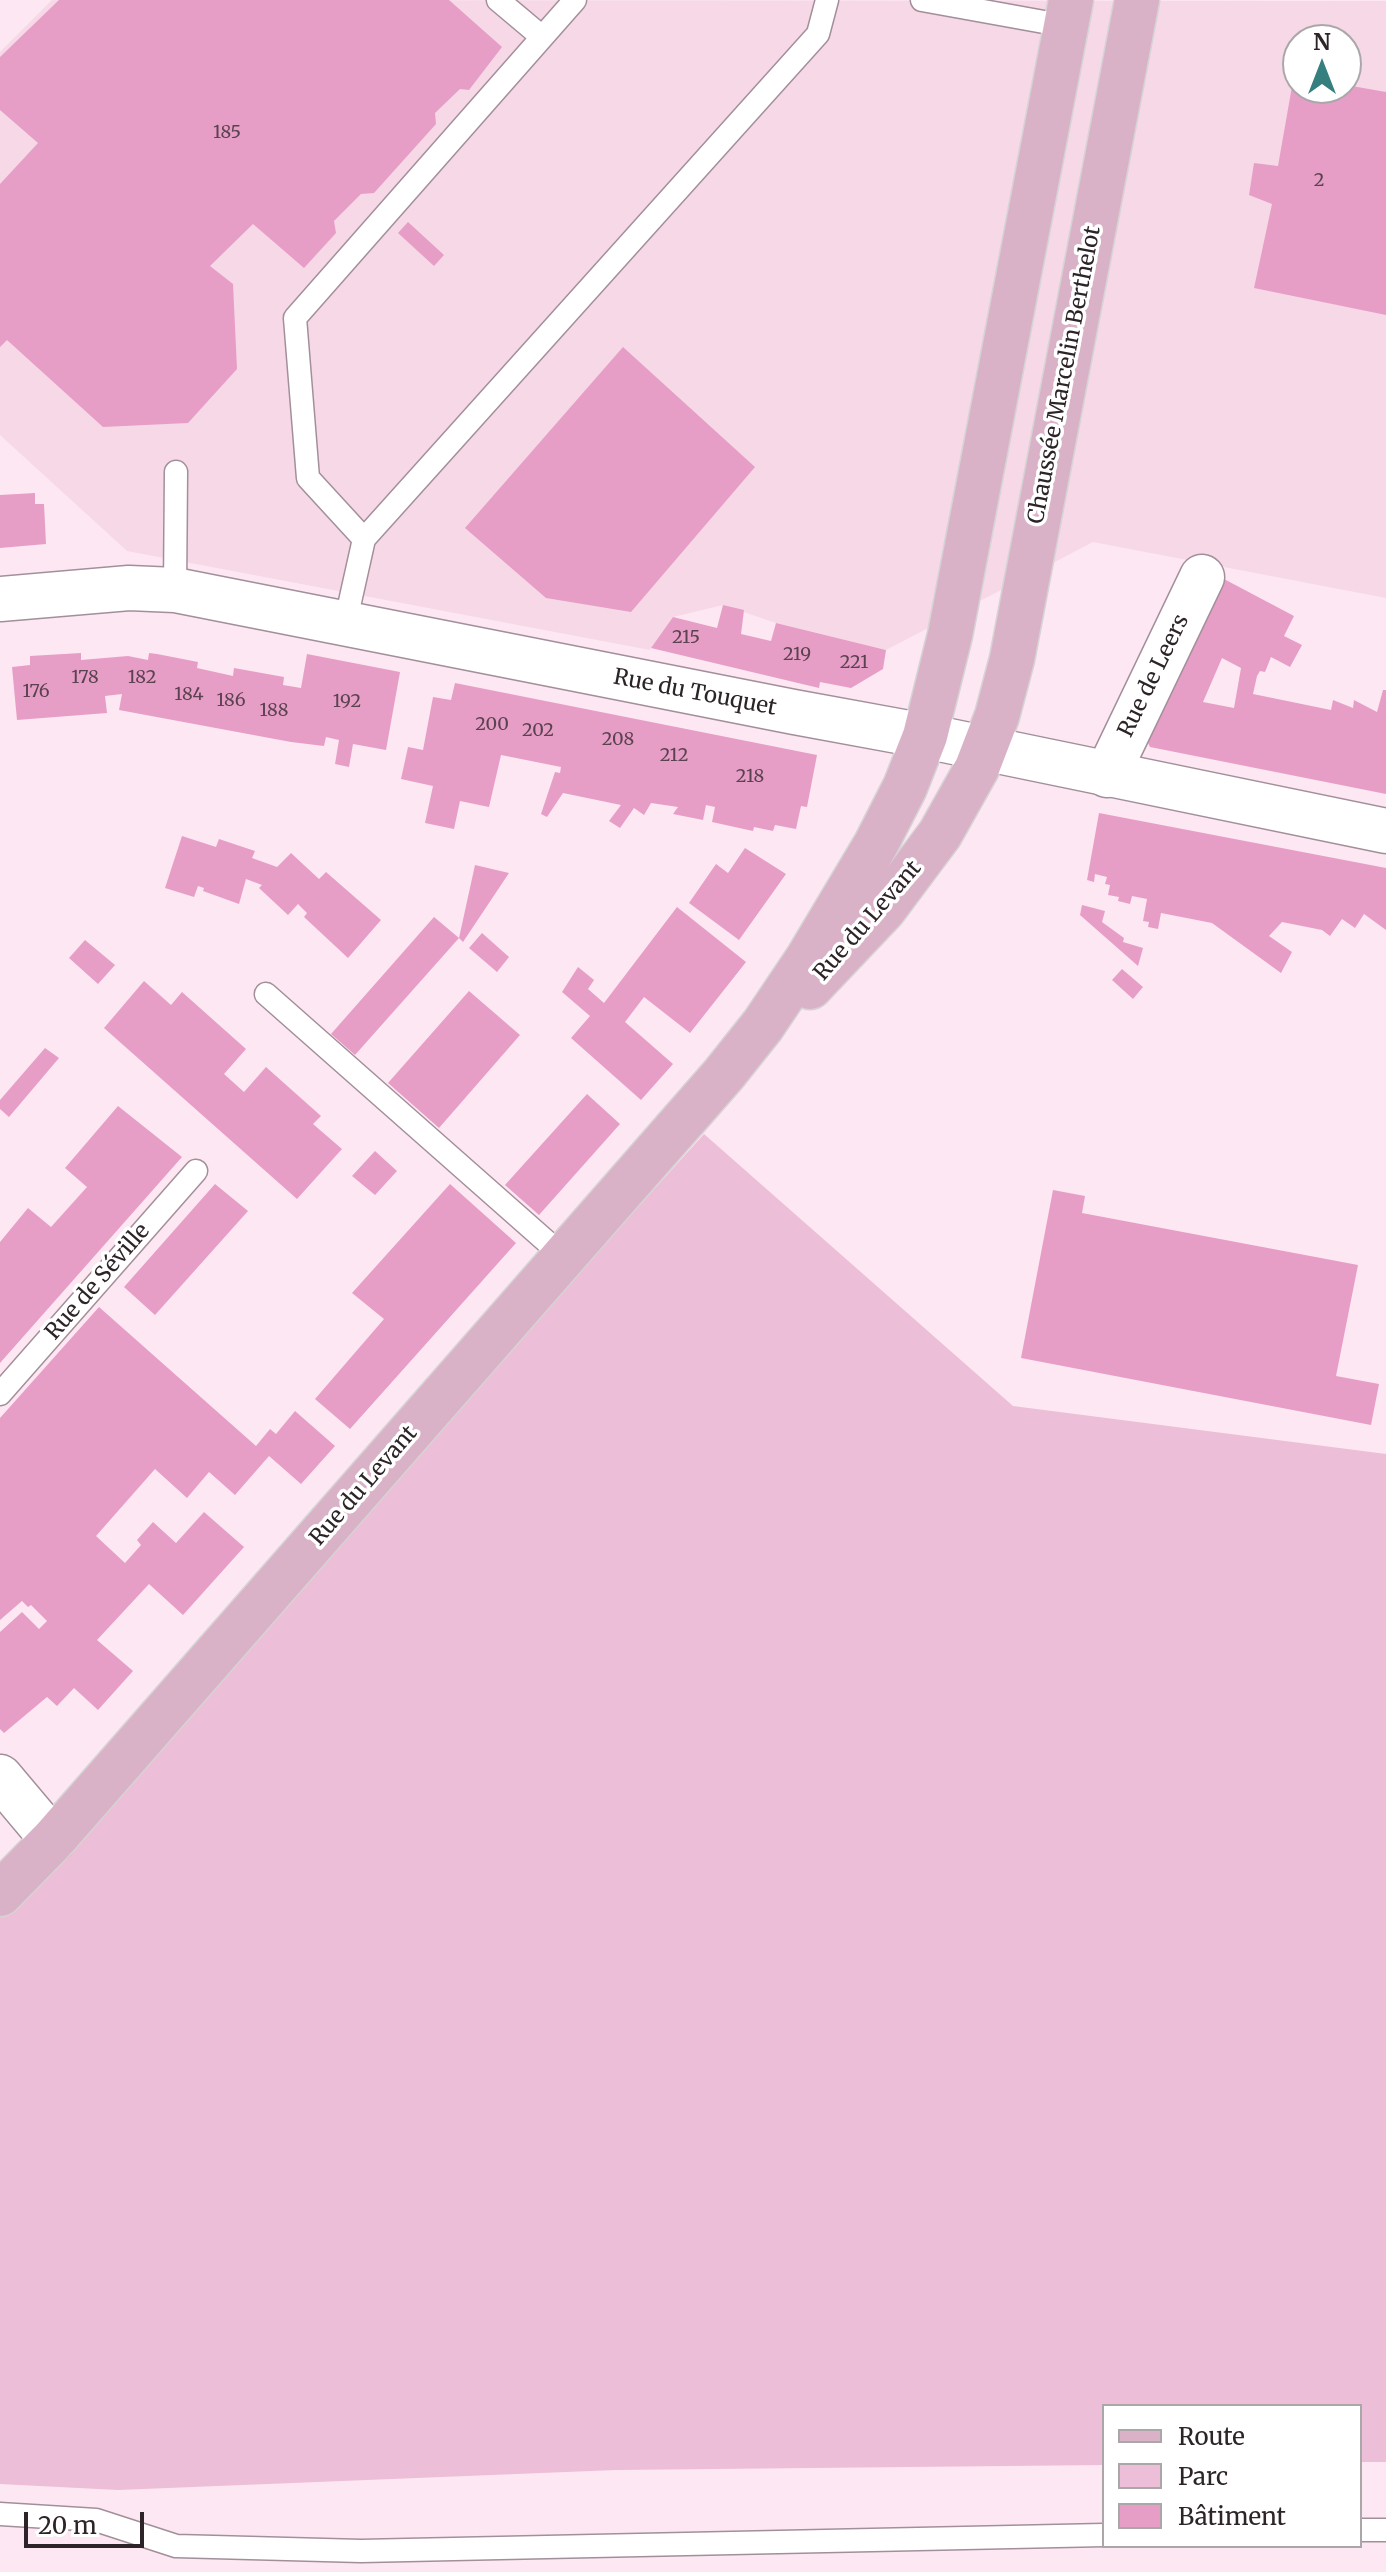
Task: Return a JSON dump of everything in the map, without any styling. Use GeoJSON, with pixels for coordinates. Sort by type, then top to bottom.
{"type":"FeatureCollection","features":[{"type":"Feature","properties":{"kind":"main road","name":"Chaussée Marcelin Berthelot"},"geometry":{"type":"LineString","coordinates":[[985,749],[1012,659],[1137,0]]}},
{"type":"Feature","properties":{"kind":"main road"},"geometry":{"type":"LineString","coordinates":[[925,736],[950,635],[1069,13]]}},
{"type":"Feature","properties":{"kind":"main road","name":"Rue du Levant"},"geometry":{"type":"LineString","coordinates":[[0,1894],[53,1840],[724,1074],[763,1025],[850,889],[905,787],[925,736]]}},
{"type":"Feature","properties":{"kind":"main road","name":"Rue du Levant"},"geometry":{"type":"LineString","coordinates":[[724,1074],[884,909],[940,834],[985,749]]}},
{"type":"Feature","properties":{"kind":"street","name":"Rue de Leers"},"geometry":{"type":"LineString","coordinates":[[1107,775],[1202,577]]}},
{"type":"Feature","properties":{"kind":"street","name":"Rue du Touquet"},"geometry":{"type":"LineString","coordinates":[[0,599],[129,588],[175,590],[925,736],[1386,831]]}},
{"type":"Feature","properties":{"kind":"street"},"geometry":{"type":"LineString","coordinates":[[0,1777],[53,1840]]}},
{"type":"Feature","properties":{"kind":"lane"},"geometry":{"type":"LineString","coordinates":[[498,0],[542,37]]}},
{"type":"Feature","properties":{"kind":"lane"},"geometry":{"type":"LineString","coordinates":[[364,539],[308,478],[295,318],[575,0]]}},
{"type":"Feature","properties":{"kind":"lane"},"geometry":{"type":"LineString","coordinates":[[345,624],[364,539],[818,34],[827,0]]}},
{"type":"Feature","properties":{"kind":"lane"},"geometry":{"type":"LineString","coordinates":[[922,0],[1069,13]]}},
{"type":"Feature","properties":{"kind":"lane"},"geometry":{"type":"LineString","coordinates":[[175,590],[176,472]]}},
{"type":"Feature","properties":{"kind":"lane"},"geometry":{"type":"LineString","coordinates":[[266,994],[564,1257]]}},
{"type":"Feature","properties":{"kind":"lane","name":"Rue de Séville"},"geometry":{"type":"LineString","coordinates":[[0,1394],[196,1171]]}},
{"type":"Feature","properties":{"kind":"lane"},"geometry":{"type":"LineString","coordinates":[[0,2514],[96,2520],[176,2546],[361,2551],[1102,2535]]}},
{"type":"Feature","properties":{"kind":"lane"},"geometry":{"type":"LineString","coordinates":[[1362,2530],[1386,2530]]}},
{"type":"Feature","properties":{"kind":"shaded area"},"geometry":{"type":"Polygon","coordinates":[[[52,0],[1386,1],[1386,598],[1093,542],[886,650],[776,623],[723,605],[673,617],[650,650],[127,551],[0,435],[0,52],[52,0]]]}},
{"type":"Feature","properties":{"kind":"green space"},"geometry":{"type":"Polygon","coordinates":[[[704,1134],[1013,1406],[1386,1454],[1386,2462],[1362,2462],[1362,2404],[1102,2404],[1102,2465],[616,2470],[118,2490],[0,2484],[0,1913],[704,1134]]]}},
{"type":"Feature","properties":{"kind":"building"},"geometry":{"type":"Polygon","coordinates":[[[59,0],[449,0],[502,47],[469,90],[460,89],[435,113],[436,124],[374,193],[361,194],[334,221],[336,233],[304,268],[253,224],[210,266],[233,284],[237,369],[188,423],[103,427],[7,340],[0,347],[0,184],[38,143],[0,110],[0,57],[59,0]]]}},
{"type":"Feature","properties":{"kind":"building"},"geometry":{"type":"Polygon","coordinates":[[[1362,88],[1386,92],[1386,315],[1254,288],[1272,204],[1249,195],[1254,163],[1278,166],[1289,104],[1362,104],[1362,88]]]}},
{"type":"Feature","properties":{"kind":"building"},"geometry":{"type":"Polygon","coordinates":[[[408,222],[444,255],[434,266],[398,233],[408,222]]]}},
{"type":"Feature","properties":{"kind":"building"},"geometry":{"type":"Polygon","coordinates":[[[623,347],[755,467],[631,612],[546,598],[465,528],[623,347]]]}},
{"type":"Feature","properties":{"kind":"building"},"geometry":{"type":"Polygon","coordinates":[[[35,493],[35,504],[44,504],[46,544],[0,548],[0,495],[35,493]]]}},
{"type":"Feature","properties":{"kind":"building"},"geometry":{"type":"Polygon","coordinates":[[[1224,579],[1294,616],[1284,636],[1302,645],[1290,667],[1271,657],[1265,672],[1260,671],[1257,676],[1253,694],[1331,710],[1333,700],[1353,708],[1354,700],[1377,712],[1383,690],[1386,690],[1386,794],[1150,747],[1143,733],[1224,579]],[[1222,658],[1203,702],[1234,708],[1241,668],[1222,658]]]}},
{"type":"Feature","properties":{"kind":"building"},"geometry":{"type":"Polygon","coordinates":[[[723,605],[744,610],[741,634],[771,641],[776,623],[886,650],[883,669],[851,688],[820,682],[819,688],[651,648],[673,617],[717,628],[723,605]]]}},
{"type":"Feature","properties":{"kind":"building"},"geometry":{"type":"Polygon","coordinates":[[[81,653],[81,660],[128,656],[148,660],[149,653],[157,654],[198,662],[197,668],[233,676],[234,668],[284,677],[283,685],[301,688],[307,654],[400,672],[386,750],[353,744],[349,767],[335,764],[339,740],[326,737],[324,746],[291,742],[119,710],[122,694],[105,696],[107,713],[17,720],[12,667],[30,665],[30,656],[81,653]]]}},
{"type":"Feature","properties":{"kind":"building"},"geometry":{"type":"Polygon","coordinates":[[[455,683],[817,755],[807,807],[801,806],[796,829],[775,825],[773,831],[754,827],[753,831],[712,822],[715,807],[706,805],[703,820],[673,814],[678,807],[651,803],[644,815],[634,808],[620,828],[609,821],[621,805],[563,793],[547,817],[541,814],[555,772],[560,773],[561,767],[501,755],[489,807],[460,801],[454,829],[425,823],[433,786],[401,779],[408,747],[423,750],[433,697],[451,700],[455,683]]]}},
{"type":"Feature","properties":{"kind":"building"},"geometry":{"type":"Polygon","coordinates":[[[1099,813],[1386,868],[1386,930],[1364,914],[1355,928],[1342,919],[1330,936],[1322,930],[1282,922],[1269,936],[1292,952],[1281,973],[1212,923],[1161,913],[1158,929],[1148,927],[1149,922],[1143,921],[1147,899],[1132,896],[1130,904],[1118,901],[1119,897],[1108,895],[1110,885],[1105,884],[1107,877],[1095,874],[1094,882],[1087,880],[1099,813]]]}},
{"type":"Feature","properties":{"kind":"building"},"geometry":{"type":"Polygon","coordinates":[[[182,836],[216,847],[219,839],[255,851],[252,858],[277,867],[291,853],[319,879],[326,872],[381,920],[348,958],[304,917],[307,913],[298,904],[288,915],[259,888],[262,885],[246,879],[239,904],[203,891],[204,888],[198,886],[194,897],[165,888],[182,836]]]}},
{"type":"Feature","properties":{"kind":"building"},"geometry":{"type":"Polygon","coordinates":[[[745,848],[786,874],[739,940],[689,903],[716,864],[728,873],[745,848]]]}},
{"type":"Feature","properties":{"kind":"building"},"geometry":{"type":"Polygon","coordinates":[[[475,865],[509,873],[463,942],[459,938],[475,865]]]}},
{"type":"Feature","properties":{"kind":"building"},"geometry":{"type":"Polygon","coordinates":[[[1082,905],[1105,911],[1102,922],[1124,938],[1123,942],[1143,948],[1138,966],[1080,915],[1082,905]]]}},
{"type":"Feature","properties":{"kind":"building"},"geometry":{"type":"Polygon","coordinates":[[[677,907],[746,962],[690,1033],[644,997],[625,1022],[673,1064],[641,1100],[571,1038],[590,1016],[562,992],[578,967],[594,980],[588,989],[604,1003],[677,907]]]}},
{"type":"Feature","properties":{"kind":"building"},"geometry":{"type":"Polygon","coordinates":[[[434,917],[459,938],[355,1055],[331,1034],[434,917]]]}},
{"type":"Feature","properties":{"kind":"building"},"geometry":{"type":"Polygon","coordinates":[[[482,933],[509,957],[497,972],[469,948],[482,933]]]}},
{"type":"Feature","properties":{"kind":"building"},"geometry":{"type":"Polygon","coordinates":[[[85,940],[115,965],[98,984],[69,958],[85,940]]]}},
{"type":"Feature","properties":{"kind":"building"},"geometry":{"type":"Polygon","coordinates":[[[1122,969],[1143,987],[1133,999],[1112,980],[1122,969]]]}},
{"type":"Feature","properties":{"kind":"building"},"geometry":{"type":"Polygon","coordinates":[[[144,981],[171,1005],[182,992],[246,1049],[224,1074],[244,1092],[266,1067],[321,1116],[313,1124],[342,1149],[297,1199],[104,1028],[144,981]]]}},
{"type":"Feature","properties":{"kind":"building"},"geometry":{"type":"Polygon","coordinates":[[[469,991],[520,1035],[439,1128],[388,1083],[469,991]]]}},
{"type":"Feature","properties":{"kind":"building"},"geometry":{"type":"Polygon","coordinates":[[[45,1048],[59,1058],[9,1117],[0,1109],[0,1100],[45,1048]]]}},
{"type":"Feature","properties":{"kind":"building"},"geometry":{"type":"Polygon","coordinates":[[[587,1094],[620,1124],[539,1215],[505,1185],[587,1094]]]}},
{"type":"Feature","properties":{"kind":"building"},"geometry":{"type":"Polygon","coordinates":[[[118,1106],[182,1157],[0,1363],[0,1242],[28,1208],[51,1227],[87,1187],[65,1168],[118,1106]]]}},
{"type":"Feature","properties":{"kind":"building"},"geometry":{"type":"Polygon","coordinates":[[[375,1151],[397,1171],[375,1195],[352,1176],[375,1151]]]}},
{"type":"Feature","properties":{"kind":"building"},"geometry":{"type":"Polygon","coordinates":[[[215,1184],[248,1211],[155,1315],[124,1287],[215,1184]]]}},
{"type":"Feature","properties":{"kind":"building"},"geometry":{"type":"Polygon","coordinates":[[[450,1184],[516,1243],[350,1429],[315,1399],[384,1319],[352,1293],[450,1184]]]}},
{"type":"Feature","properties":{"kind":"building"},"geometry":{"type":"Polygon","coordinates":[[[1053,1190],[1085,1196],[1082,1213],[1358,1265],[1336,1376],[1379,1384],[1371,1425],[1021,1358],[1053,1190]]]}},
{"type":"Feature","properties":{"kind":"building"},"geometry":{"type":"Polygon","coordinates":[[[99,1307],[256,1446],[270,1429],[276,1434],[295,1411],[335,1446],[301,1484],[269,1456],[235,1495],[209,1472],[187,1498],[155,1469],[96,1536],[125,1563],[141,1545],[137,1540],[153,1522],[176,1543],[204,1512],[244,1547],[183,1615],[149,1584],[97,1640],[133,1671],[98,1710],[74,1688],[57,1706],[47,1697],[4,1733],[0,1729],[0,1632],[22,1612],[39,1629],[47,1621],[31,1605],[28,1607],[22,1601],[0,1620],[0,1418],[99,1307]]]}}]}
